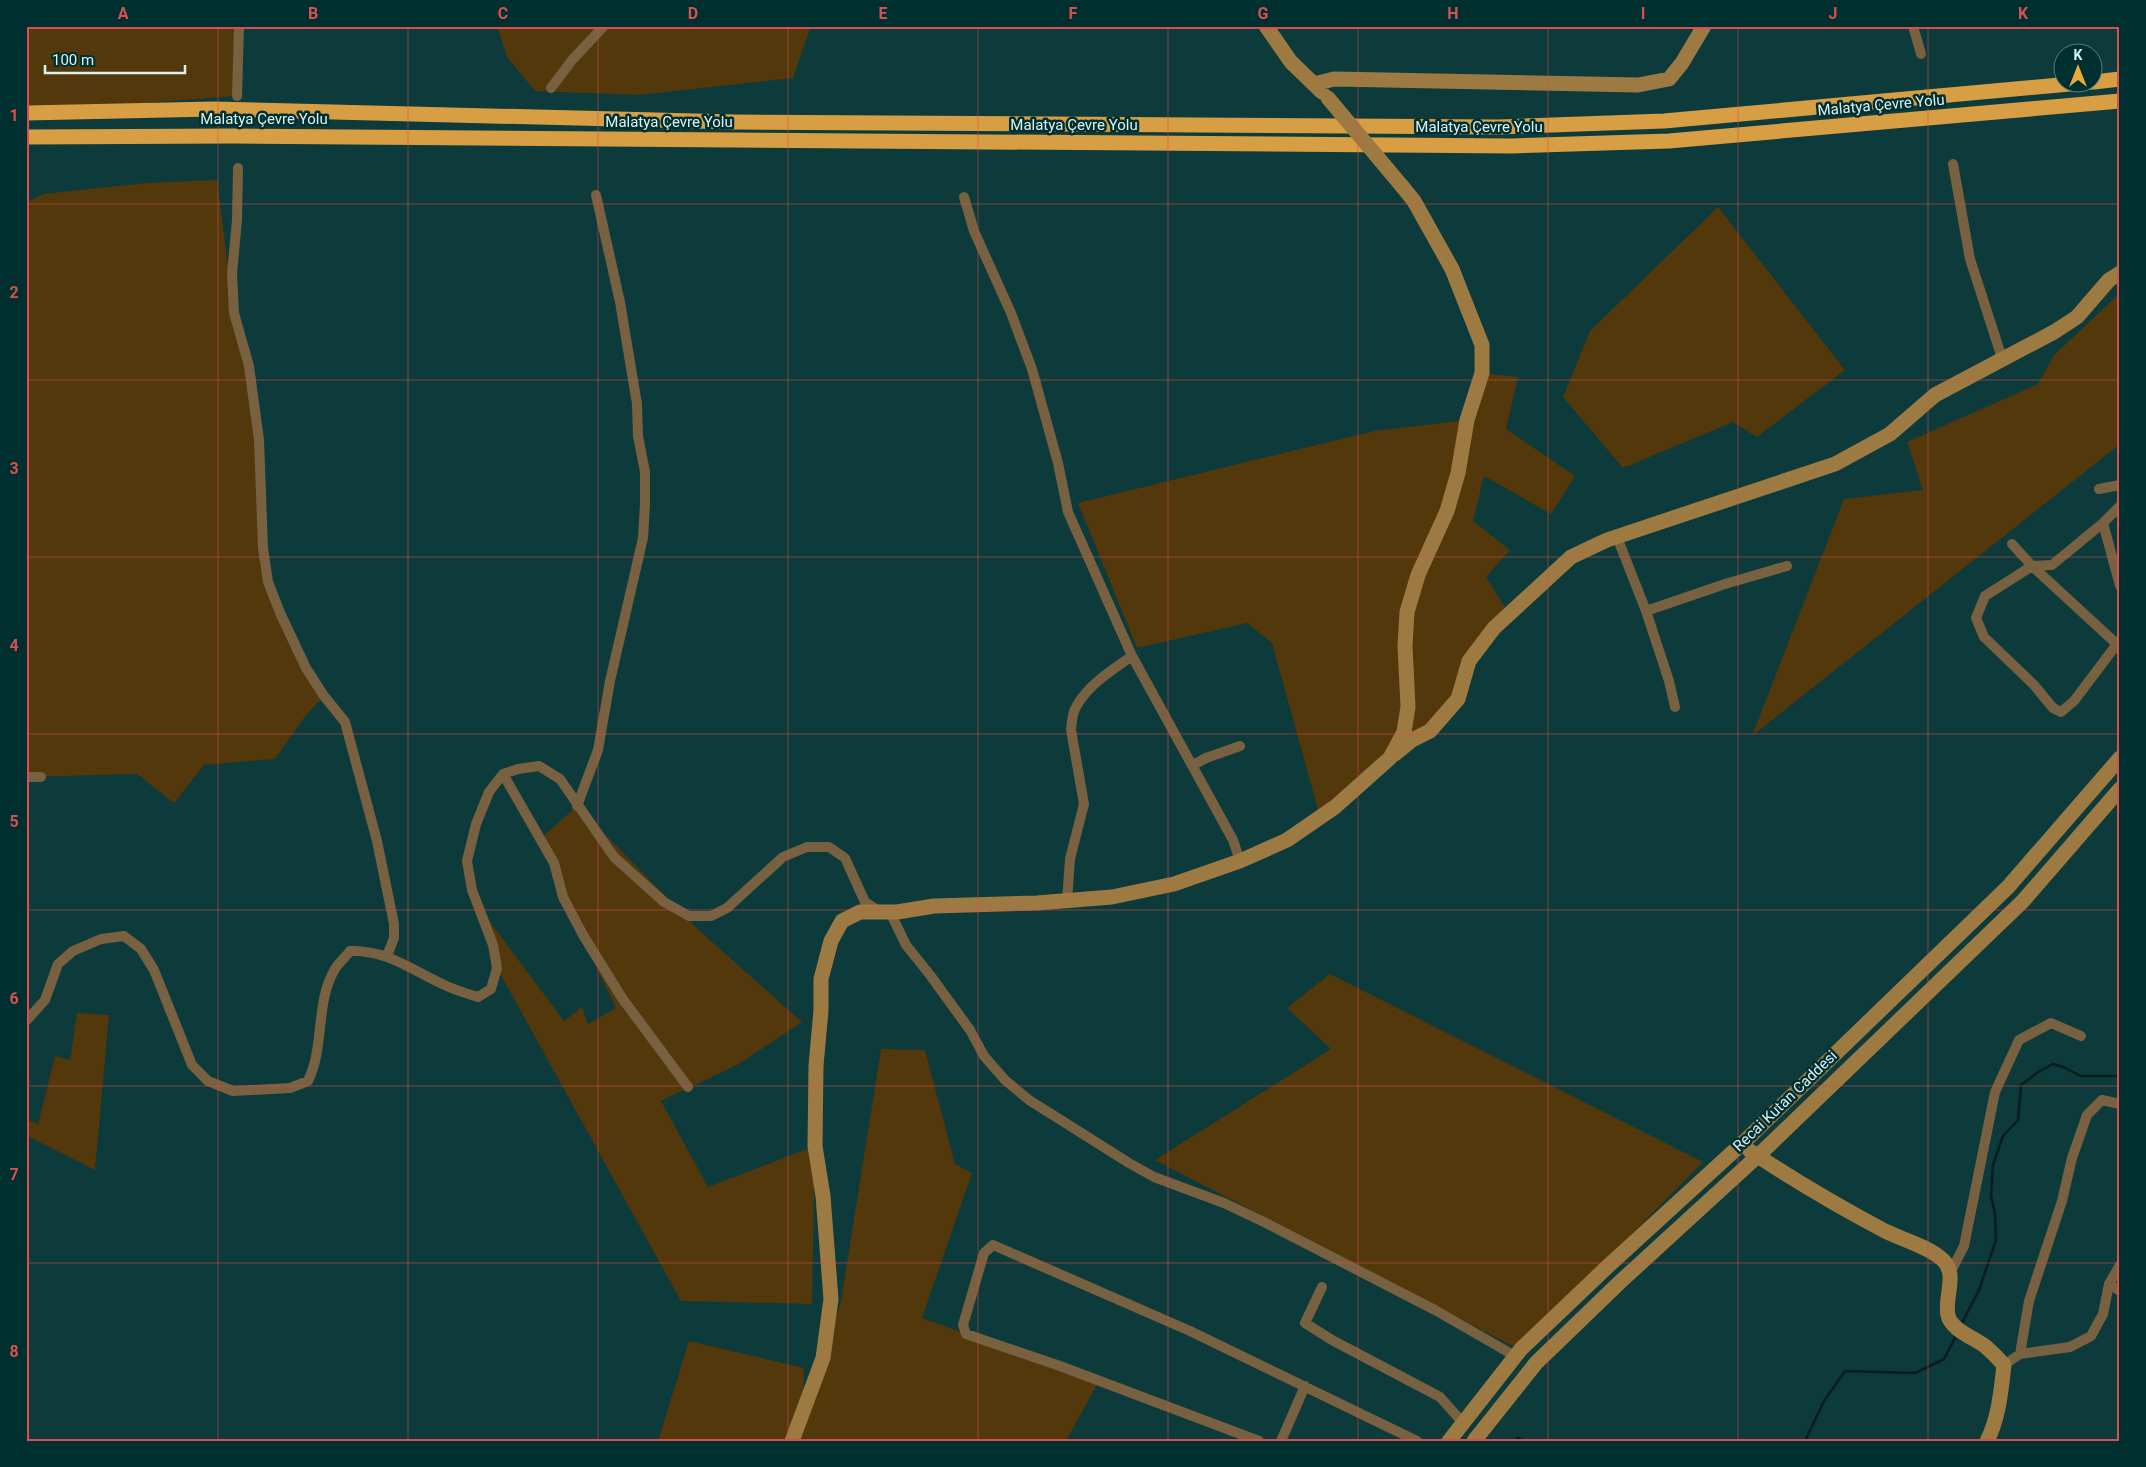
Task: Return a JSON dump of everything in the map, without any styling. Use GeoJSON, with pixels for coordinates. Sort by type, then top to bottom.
{"type":"FeatureCollection","features":[{"type":"Feature","properties":{"kind":"highway","name":"Malatya Çevre Yolu"},"geometry":{"type":"LineString","coordinates":[[2104,81],[2120,79]]}},
{"type":"Feature","properties":{"kind":"highway","name":"Malatya Çevre Yolu"},"geometry":{"type":"LineString","coordinates":[[26,113],[214,108],[734,122],[1499,127],[1664,121],[2054,85]]}},
{"type":"Feature","properties":{"kind":"highway","name":"Malatya Çevre Yolu"},"geometry":{"type":"LineString","coordinates":[[26,136],[1512,146],[1669,141],[2120,101]]}},
{"type":"Feature","properties":{"kind":"street"},"geometry":{"type":"LineString","coordinates":[[237,96],[239,26]]}},
{"type":"Feature","properties":{"kind":"street"},"geometry":{"type":"LineString","coordinates":[[551,88],[573,59],[604,26]]}},
{"type":"Feature","properties":{"kind":"street"},"geometry":{"type":"LineString","coordinates":[[1266,26],[1291,62],[1328,98],[1402,184],[1414,201],[1452,269],[1482,346],[1482,373],[1467,420],[1458,473],[1448,511],[1418,575],[1408,612],[1405,646],[1408,707],[1404,732],[1390,758]]}},
{"type":"Feature","properties":{"kind":"street"},"geometry":{"type":"LineString","coordinates":[[1314,84],[1334,79],[1638,85],[1669,79],[1700,36],[1704,26]]}},
{"type":"Feature","properties":{"kind":"street"},"geometry":{"type":"LineString","coordinates":[[1913,26],[1920,54]]}},
{"type":"Feature","properties":{"kind":"street"},"geometry":{"type":"LineString","coordinates":[[1953,164],[1970,260],[2002,358]]}},
{"type":"Feature","properties":{"kind":"street"},"geometry":{"type":"LineString","coordinates":[[238,168],[237,220],[232,274],[234,313],[248,366],[259,440],[263,548],[268,582],[280,616],[306,668],[324,696],[345,722],[377,841],[394,924],[394,938],[387,956]]}},
{"type":"Feature","properties":{"kind":"street"},"geometry":{"type":"LineString","coordinates":[[577,806],[598,750],[610,681],[643,538],[645,504],[645,472],[638,436],[636,396],[617,284],[596,195]]}},
{"type":"Feature","properties":{"kind":"street"},"geometry":{"type":"LineString","coordinates":[[964,197],[974,231],[1011,313],[1032,369],[1058,463],[1068,512],[1132,656],[1233,840],[1240,861]]}},
{"type":"Feature","properties":{"kind":"street"},"geometry":{"type":"LineString","coordinates":[[842,920],[860,912],[885,912],[934,906],[1112,898],[1174,884],[1240,861],[1287,840],[1335,807],[1412,740],[1430,731],[1458,698],[1469,661],[1494,628],[1571,557],[1617,537],[1835,464],[1890,434],[1935,394],[2054,332],[2077,316],[2109,280],[2120,273]]}},
{"type":"Feature","properties":{"kind":"street"},"geometry":{"type":"LineString","coordinates":[[2099,489],[2120,485]]}},
{"type":"Feature","properties":{"kind":"street"},"geometry":{"type":"LineString","coordinates":[[2012,544],[2032,566],[2118,644],[2074,701],[2061,712],[2053,708],[2034,685],[1984,637],[1976,618],[1985,596],[2032,566],[2052,565],[2104,523],[2120,506]]}},
{"type":"Feature","properties":{"kind":"street"},"geometry":{"type":"LineString","coordinates":[[2104,523],[2120,586]]}},
{"type":"Feature","properties":{"kind":"street"},"geometry":{"type":"LineString","coordinates":[[1617,537],[1646,611],[1669,681],[1675,707]]}},
{"type":"Feature","properties":{"kind":"street"},"geometry":{"type":"LineString","coordinates":[[1646,611],[1725,584],[1787,566]]}},
{"type":"Feature","properties":{"kind":"street"},"geometry":{"type":"LineString","coordinates":[[1067,901],[1070,859],[1084,804],[1071,730],[1072,718],[1076,707],[1095,684],[1132,656]]}},
{"type":"Feature","properties":{"kind":"street"},"geometry":{"type":"LineString","coordinates":[[1193,765],[1206,758],[1240,746]]}},
{"type":"Feature","properties":{"kind":"street","name":"Recai Kutan Caddesi"},"geometry":{"type":"LineString","coordinates":[[1448,1441],[1515,1356],[1606,1268],[1740,1145],[2008,887],[2120,758]]}},
{"type":"Feature","properties":{"kind":"street"},"geometry":{"type":"LineString","coordinates":[[26,1021],[44,1000],[58,964],[73,951],[101,939],[124,936],[141,949],[154,970],[192,1065],[208,1081],[233,1091],[290,1088],[308,1081],[315,1068],[326,996],[335,969],[350,951],[366,950],[387,956],[448,986],[478,997],[491,989],[497,968],[494,945],[472,890],[467,861],[476,824],[489,792],[503,774],[518,769],[539,766],[560,779],[614,857],[664,902],[689,916],[712,916],[727,908],[783,857],[807,847],[829,847],[845,858],[866,902],[885,912],[906,945],[970,1030],[984,1056],[1005,1080],[1029,1100],[1146,1172],[1192,1192],[1224,1203],[1266,1223],[1435,1310],[1515,1356]]}},
{"type":"Feature","properties":{"kind":"street"},"geometry":{"type":"LineString","coordinates":[[503,774],[554,863],[563,898],[583,935],[622,998],[688,1087]]}},
{"type":"Feature","properties":{"kind":"street"},"geometry":{"type":"LineString","coordinates":[[26,777],[41,777]]}},
{"type":"Feature","properties":{"kind":"street","name":"Recai Kutan Caddesi"},"geometry":{"type":"LineString","coordinates":[[1474,1441],[1536,1363],[1627,1276],[1758,1156],[2022,901],[2120,789]]}},
{"type":"Feature","properties":{"kind":"street"},"geometry":{"type":"LineString","coordinates":[[792,1441],[823,1358],[831,1299],[823,1196],[815,1146],[816,1066],[821,1010],[821,978],[831,941],[842,920],[856,906],[860,892]]}},
{"type":"Feature","properties":{"kind":"street"},"geometry":{"type":"LineString","coordinates":[[1949,1275],[1964,1246],[1995,1092],[2020,1040],[2050,1023],[2081,1036]]}},
{"type":"Feature","properties":{"kind":"street"},"geometry":{"type":"LineString","coordinates":[[2020,1354],[2029,1302],[2062,1201],[2072,1158],[2087,1115],[2102,1100],[2120,1104]]}},
{"type":"Feature","properties":{"kind":"street"},"geometry":{"type":"LineString","coordinates":[[1740,1145],[1826,1200],[1898,1238],[1933,1252],[1944,1260],[1949,1275],[1948,1316],[1952,1324],[1994,1354],[2004,1365]]}},
{"type":"Feature","properties":{"kind":"street"},"geometry":{"type":"LineString","coordinates":[[1259,1441],[1239,1437],[966,1334],[963,1325],[984,1252],[993,1245],[1190,1331],[1417,1441]]}},
{"type":"Feature","properties":{"kind":"street"},"geometry":{"type":"LineString","coordinates":[[1987,1441],[1999,1406],[2004,1365],[2020,1354],[2070,1347],[2091,1336],[2103,1314],[2110,1284],[2120,1264]]}},
{"type":"Feature","properties":{"kind":"street"},"geometry":{"type":"LineString","coordinates":[[2110,1284],[2120,1291]]}},
{"type":"Feature","properties":{"kind":"street"},"geometry":{"type":"LineString","coordinates":[[1322,1288],[1305,1323],[1332,1340],[1440,1396],[1463,1422]]}},
{"type":"Feature","properties":{"kind":"street"},"geometry":{"type":"LineString","coordinates":[[1281,1441],[1305,1386]]}},
{"type":"Feature","properties":{"kind":"shaded area"},"geometry":{"type":"Polygon","coordinates":[[[26,26],[239,26],[237,96],[26,112],[26,26]]]}},
{"type":"Feature","properties":{"kind":"shaded area"},"geometry":{"type":"Polygon","coordinates":[[[497,26],[811,26],[793,78],[639,95],[535,91],[507,57],[497,26]]]}},
{"type":"Feature","properties":{"kind":"shaded area"},"geometry":{"type":"Polygon","coordinates":[[[217,180],[234,313],[249,366],[268,582],[324,696],[306,715],[275,759],[204,765],[174,803],[137,774],[26,777],[26,203],[43,194],[146,183],[217,180]]]}},
{"type":"Feature","properties":{"kind":"shaded area"},"geometry":{"type":"Polygon","coordinates":[[[1718,207],[1845,370],[1757,437],[1733,422],[1623,468],[1563,397],[1590,331],[1718,207]]]}},
{"type":"Feature","properties":{"kind":"shaded area"},"geometry":{"type":"Polygon","coordinates":[[[2120,293],[2120,444],[1752,736],[1844,499],[1923,490],[1907,442],[2038,384],[2054,355],[2120,293]]]}},
{"type":"Feature","properties":{"kind":"shaded area"},"geometry":{"type":"Polygon","coordinates":[[[1482,373],[1518,377],[1506,429],[1575,476],[1551,514],[1484,476],[1473,521],[1510,550],[1486,577],[1509,614],[1469,661],[1458,699],[1320,817],[1272,643],[1247,623],[1137,648],[1078,503],[1374,431],[1467,420],[1482,373]]]}},
{"type":"Feature","properties":{"kind":"shaded area"},"geometry":{"type":"Polygon","coordinates":[[[577,806],[701,932],[802,1022],[739,1064],[661,1101],[708,1187],[815,1146],[812,1304],[681,1301],[497,968],[478,906],[564,1021],[582,1007],[588,1024],[616,1008],[563,897],[540,839],[577,806]]]}},
{"type":"Feature","properties":{"kind":"shaded area"},"geometry":{"type":"Polygon","coordinates":[[[1330,974],[1703,1162],[1518,1349],[1155,1160],[1331,1049],[1287,1008],[1330,974]]]}},
{"type":"Feature","properties":{"kind":"shaded area"},"geometry":{"type":"Polygon","coordinates":[[[77,1013],[109,1015],[95,1170],[29,1137],[26,1142],[26,1119],[38,1124],[55,1056],[70,1060],[77,1013]]]}},
{"type":"Feature","properties":{"kind":"shaded area"},"geometry":{"type":"Polygon","coordinates":[[[881,1049],[925,1050],[955,1164],[972,1173],[922,1318],[1099,1381],[1066,1441],[798,1441],[841,1301],[881,1049]]]}},
{"type":"Feature","properties":{"kind":"shaded area"},"geometry":{"type":"Polygon","coordinates":[[[689,1341],[804,1368],[802,1418],[791,1441],[658,1441],[689,1341]]]}},
{"type":"Feature","properties":{"kind":"waterway"},"geometry":{"type":"LineString","coordinates":[[1961,1325],[1979,1290],[1996,1240],[1995,1213],[1991,1196],[1993,1165],[2003,1136],[2018,1120],[2021,1085],[2038,1072],[2053,1064],[2081,1076],[2120,1076]]}},
{"type":"Feature","properties":{"kind":"waterway"},"geometry":{"type":"LineString","coordinates":[[1805,1441],[1824,1401],[1845,1371],[1915,1373],[1944,1359],[1957,1334]]}},
{"type":"Feature","properties":{"kind":"waterway"},"geometry":{"type":"LineString","coordinates":[[1517,1438],[1527,1441]]}}]}
